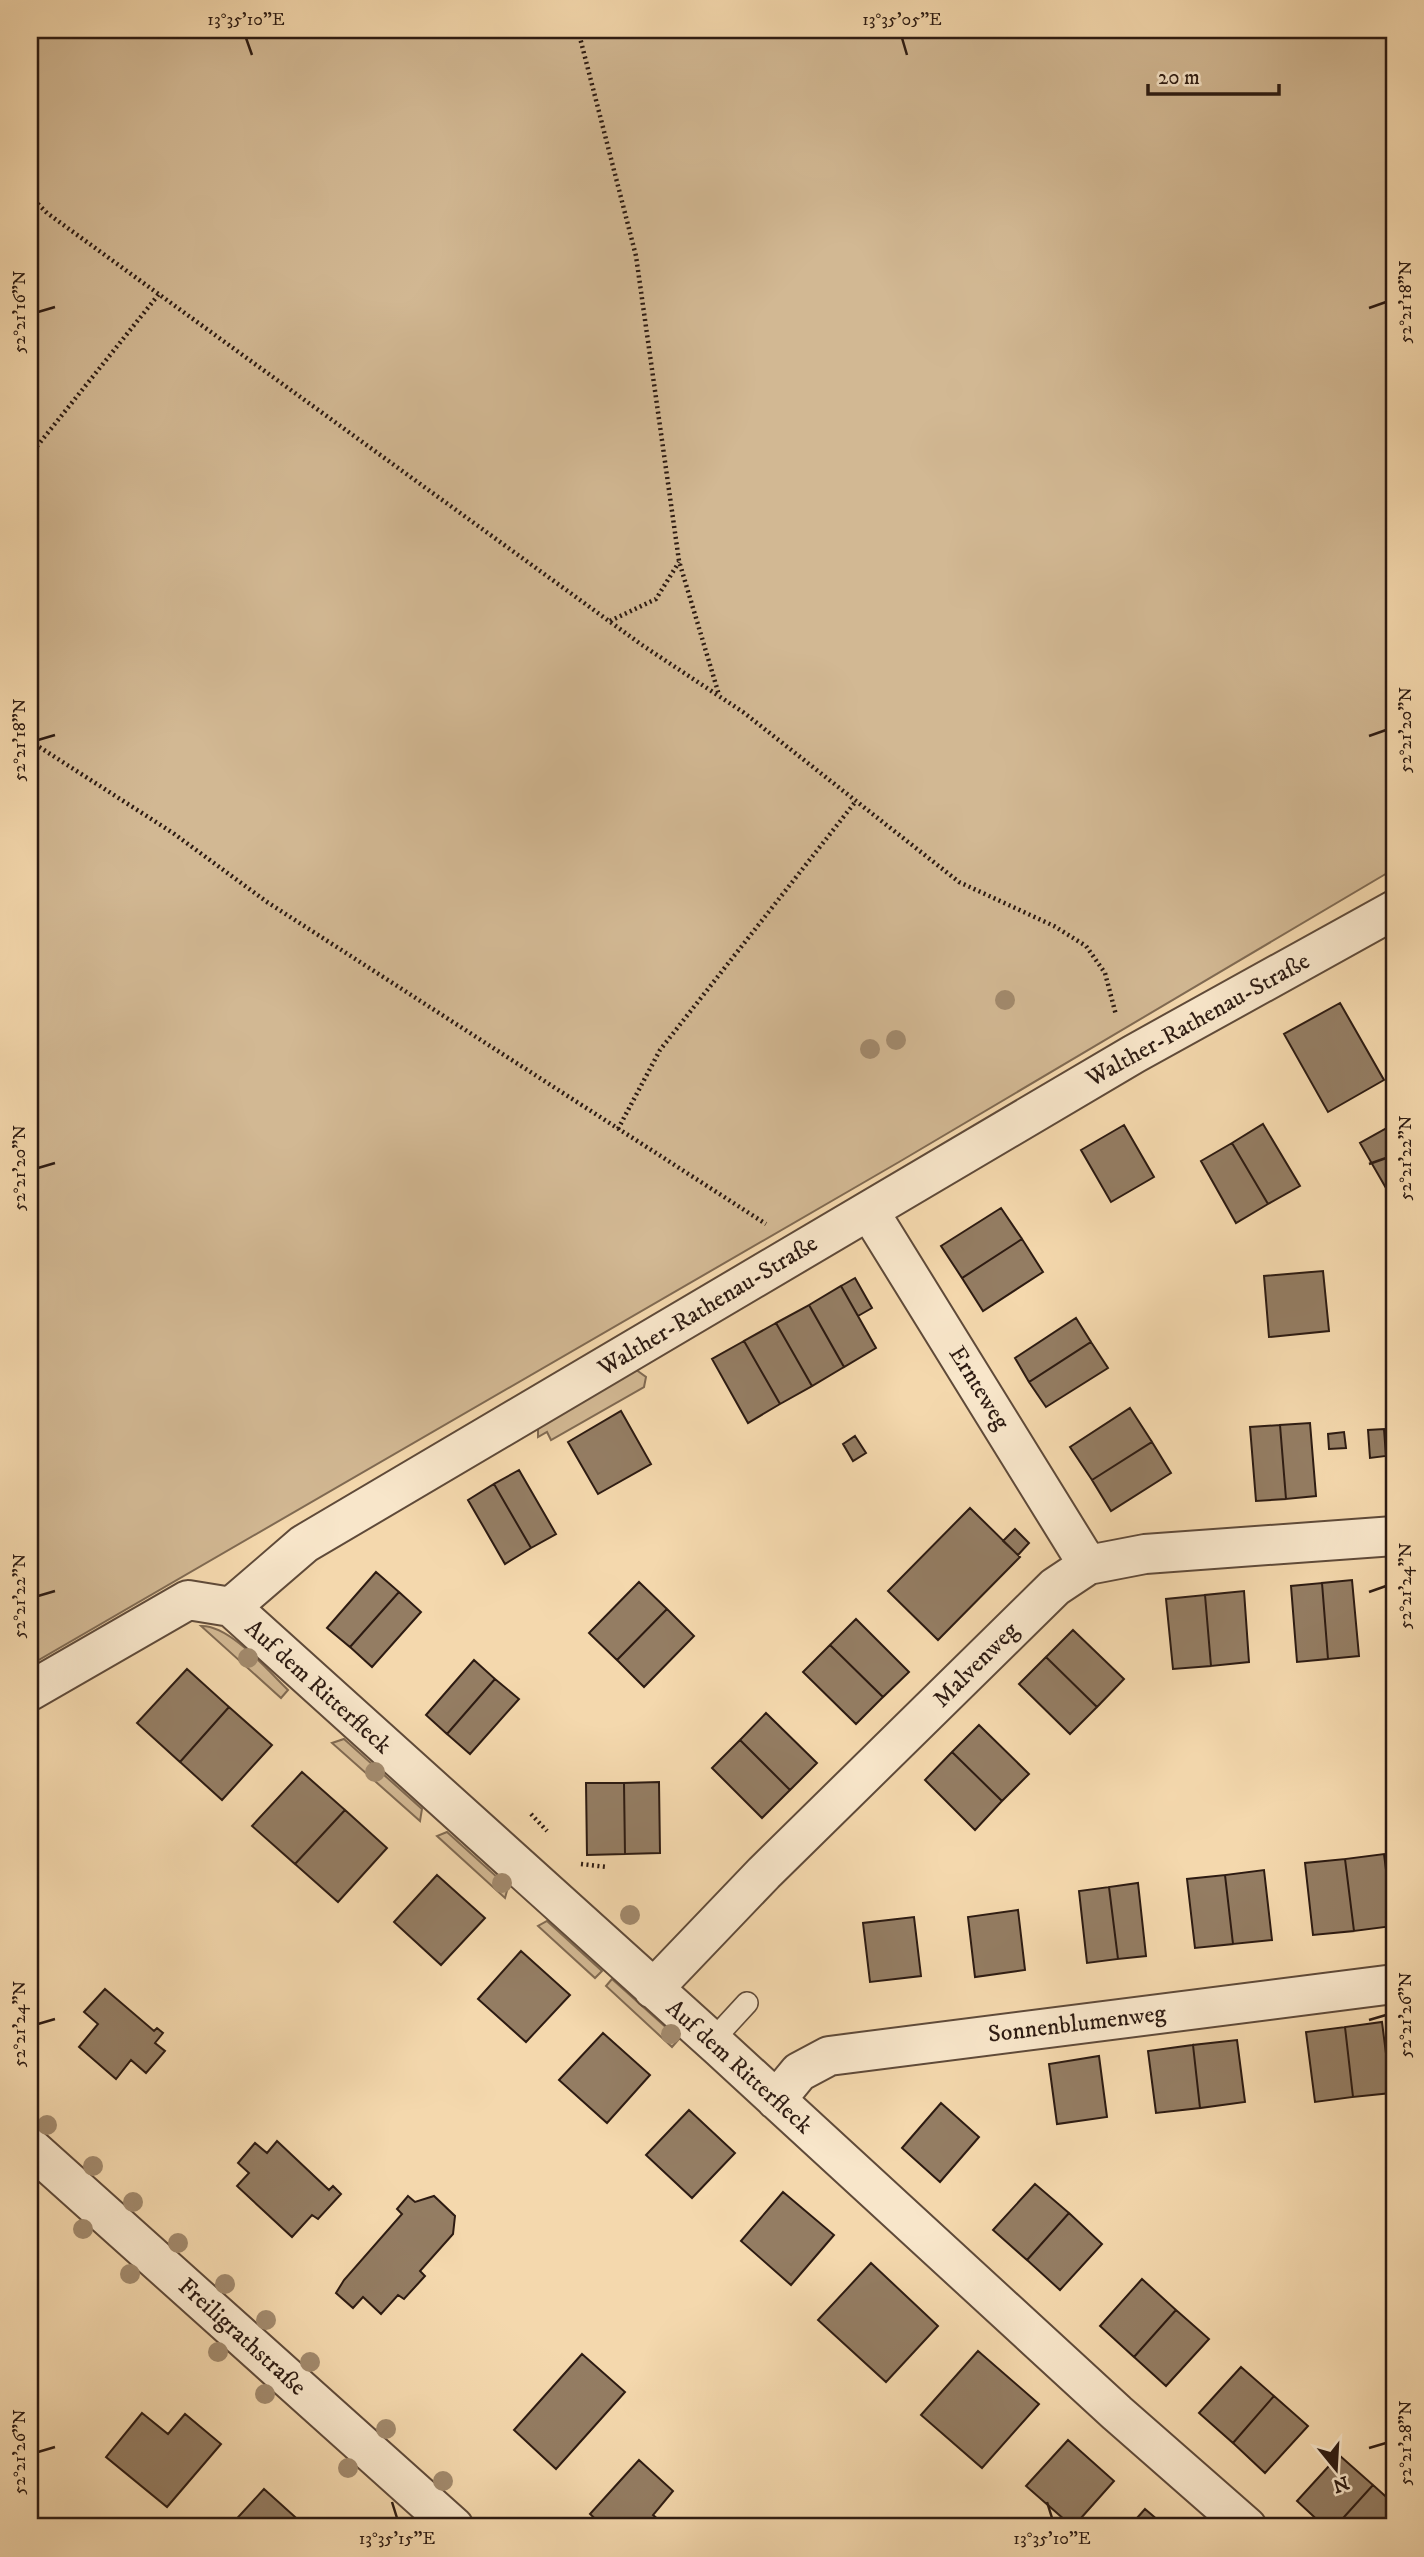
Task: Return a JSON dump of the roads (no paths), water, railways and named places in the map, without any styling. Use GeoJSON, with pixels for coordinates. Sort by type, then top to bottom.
{"type":"FeatureCollection","features":[{"type":"Feature","properties":{"kind":"street","name":"Walther-Rathenau-Straße"},"geometry":{"type":"LineString","coordinates":[[231,1608],[304,1544],[1134,1054],[1394,910]]}},
{"type":"Feature","properties":{"kind":"street","name":"Ernteweg"},"geometry":{"type":"LineString","coordinates":[[869,1211],[1088,1565]]}},
{"type":"Feature","properties":{"kind":"street","name":"Malvenweg"},"geometry":{"type":"LineString","coordinates":[[653,1989],[764,1873],[1055,1587],[1088,1565],[1145,1554],[1394,1536]]}},
{"type":"Feature","properties":{"kind":"street"},"geometry":{"type":"LineString","coordinates":[[30,1691],[188,1600],[231,1608]]}},
{"type":"Feature","properties":{"kind":"street","name":"Auf dem Ritterfleck"},"geometry":{"type":"LineString","coordinates":[[231,1608],[1247,2527]]}},
{"type":"Feature","properties":{"kind":"street","name":"Sonnenblumenweg"},"geometry":{"type":"LineString","coordinates":[[776,2100],[799,2072],[829,2056],[1394,1984]]}},
{"type":"Feature","properties":{"kind":"street","name":"Freiligrathstraße"},"geometry":{"type":"LineString","coordinates":[[30,2147],[454,2527]]}},
{"type":"Feature","properties":{"kind":"lane"},"geometry":{"type":"LineString","coordinates":[[712,2041],[747,2003]]}}]}
